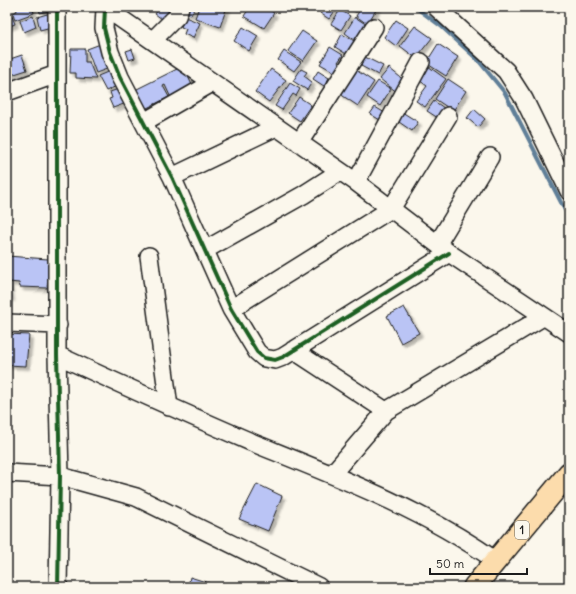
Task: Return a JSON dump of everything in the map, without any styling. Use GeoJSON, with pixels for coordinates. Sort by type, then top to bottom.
{"type":"FeatureCollection","features":[{"type":"Feature","properties":{"kind":"main road","name":"1"},"geometry":{"type":"LineString","coordinates":[[474,587],[569,473]]}},
{"type":"Feature","properties":{"kind":"street"},"geometry":{"type":"LineString","coordinates":[[57,7],[57,355],[60,476],[58,587]]}},
{"type":"Feature","properties":{"kind":"street"},"geometry":{"type":"LineString","coordinates":[[104,7],[339,172],[356,182],[444,248],[543,317],[569,333]]}},
{"type":"Feature","properties":{"kind":"street"},"geometry":{"type":"LineString","coordinates":[[104,7],[104,28],[110,52],[120,77],[172,177],[231,309],[257,352],[264,358],[275,360],[293,350],[444,248],[490,157]]}},
{"type":"Feature","properties":{"kind":"street"},"geometry":{"type":"LineString","coordinates":[[153,40],[177,16],[180,7]]}},
{"type":"Feature","properties":{"kind":"street"},"geometry":{"type":"LineString","coordinates":[[436,7],[506,71],[524,100],[569,191]]}},
{"type":"Feature","properties":{"kind":"street"},"geometry":{"type":"LineString","coordinates":[[299,143],[374,27]]}},
{"type":"Feature","properties":{"kind":"street"},"geometry":{"type":"LineString","coordinates":[[356,182],[421,62]]}},
{"type":"Feature","properties":{"kind":"street"},"geometry":{"type":"LineString","coordinates":[[7,92],[57,74]]}},
{"type":"Feature","properties":{"kind":"street"},"geometry":{"type":"LineString","coordinates":[[144,122],[212,83]]}},
{"type":"Feature","properties":{"kind":"street"},"geometry":{"type":"LineString","coordinates":[[231,309],[391,209],[448,116]]}},
{"type":"Feature","properties":{"kind":"street"},"geometry":{"type":"LineString","coordinates":[[172,177],[276,127]]}},
{"type":"Feature","properties":{"kind":"street"},"geometry":{"type":"LineString","coordinates":[[205,250],[303,195],[339,172]]}},
{"type":"Feature","properties":{"kind":"street"},"geometry":{"type":"LineString","coordinates":[[148,256],[169,407]]}},
{"type":"Feature","properties":{"kind":"street"},"geometry":{"type":"LineString","coordinates":[[332,474],[386,411],[543,317]]}},
{"type":"Feature","properties":{"kind":"street"},"geometry":{"type":"LineString","coordinates":[[7,323],[58,325]]}},
{"type":"Feature","properties":{"kind":"street"},"geometry":{"type":"LineString","coordinates":[[293,350],[386,411]]}},
{"type":"Feature","properties":{"kind":"street"},"geometry":{"type":"LineString","coordinates":[[57,355],[169,407],[364,487],[438,524],[468,541],[496,561]]}},
{"type":"Feature","properties":{"kind":"street"},"geometry":{"type":"LineString","coordinates":[[7,473],[60,476],[136,497],[319,587]]}},
{"type":"Feature","properties":{"kind":"building"},"geometry":{"type":"Polygon","coordinates":[[[16,7],[32,7],[34,13],[15,20],[13,13],[17,11],[16,7]]]}},
{"type":"Feature","properties":{"kind":"building"},"geometry":{"type":"Polygon","coordinates":[[[39,7],[53,7],[54,10],[40,13],[39,7]]]}},
{"type":"Feature","properties":{"kind":"building"},"geometry":{"type":"Polygon","coordinates":[[[160,7],[173,7],[165,21],[155,14],[160,7]]]}},
{"type":"Feature","properties":{"kind":"building"},"geometry":{"type":"Polygon","coordinates":[[[183,7],[195,7],[191,15],[181,11],[183,7]]]}},
{"type":"Feature","properties":{"kind":"building"},"geometry":{"type":"Polygon","coordinates":[[[199,7],[227,7],[220,27],[195,18],[199,7]]]}},
{"type":"Feature","properties":{"kind":"building"},"geometry":{"type":"Polygon","coordinates":[[[250,7],[265,7],[274,13],[264,28],[244,16],[250,7]]]}},
{"type":"Feature","properties":{"kind":"building"},"geometry":{"type":"Polygon","coordinates":[[[323,7],[338,7],[329,19],[320,13],[323,7]]]}},
{"type":"Feature","properties":{"kind":"building"},"geometry":{"type":"Polygon","coordinates":[[[349,7],[360,7],[356,12],[349,7]]]}},
{"type":"Feature","properties":{"kind":"building"},"geometry":{"type":"Polygon","coordinates":[[[362,7],[378,7],[367,24],[356,16],[362,7]]]}},
{"type":"Feature","properties":{"kind":"building"},"geometry":{"type":"Polygon","coordinates":[[[340,10],[350,16],[341,30],[331,24],[340,10]]]}},
{"type":"Feature","properties":{"kind":"building"},"geometry":{"type":"Polygon","coordinates":[[[10,11],[15,24],[7,27],[7,12],[10,11]]]}},
{"type":"Feature","properties":{"kind":"building"},"geometry":{"type":"Polygon","coordinates":[[[47,14],[51,27],[40,30],[37,17],[47,14]]]}},
{"type":"Feature","properties":{"kind":"building"},"geometry":{"type":"Polygon","coordinates":[[[33,16],[36,27],[24,32],[20,21],[33,16]]]}},
{"type":"Feature","properties":{"kind":"building"},"geometry":{"type":"Polygon","coordinates":[[[185,17],[200,23],[193,38],[184,34],[186,29],[181,27],[185,17]]]}},
{"type":"Feature","properties":{"kind":"building"},"geometry":{"type":"Polygon","coordinates":[[[355,17],[367,25],[356,41],[345,33],[355,17]]]}},
{"type":"Feature","properties":{"kind":"building"},"geometry":{"type":"Polygon","coordinates":[[[396,20],[408,28],[396,46],[384,37],[396,20]]]}},
{"type":"Feature","properties":{"kind":"building"},"geometry":{"type":"Polygon","coordinates":[[[415,26],[432,38],[416,58],[400,46],[415,26]]]}},
{"type":"Feature","properties":{"kind":"building"},"geometry":{"type":"Polygon","coordinates":[[[243,27],[258,36],[249,51],[234,41],[243,27]]]}},
{"type":"Feature","properties":{"kind":"building"},"geometry":{"type":"Polygon","coordinates":[[[302,31],[317,41],[303,61],[288,51],[302,31]]]}},
{"type":"Feature","properties":{"kind":"building"},"geometry":{"type":"Polygon","coordinates":[[[342,34],[356,42],[348,55],[335,47],[342,34]]]}},
{"type":"Feature","properties":{"kind":"building"},"geometry":{"type":"Polygon","coordinates":[[[103,43],[112,67],[96,73],[87,49],[103,43]]]}},
{"type":"Feature","properties":{"kind":"building"},"geometry":{"type":"Polygon","coordinates":[[[438,44],[458,57],[446,76],[426,63],[438,44]]]}},
{"type":"Feature","properties":{"kind":"building"},"geometry":{"type":"Polygon","coordinates":[[[330,47],[343,55],[338,62],[345,67],[340,75],[320,64],[330,47]]]}},
{"type":"Feature","properties":{"kind":"building"},"geometry":{"type":"Polygon","coordinates":[[[71,49],[85,49],[85,62],[89,62],[96,79],[76,78],[76,73],[70,73],[71,49]]]}},
{"type":"Feature","properties":{"kind":"building"},"geometry":{"type":"Polygon","coordinates":[[[132,49],[135,58],[129,60],[126,51],[132,49]]]}},
{"type":"Feature","properties":{"kind":"building"},"geometry":{"type":"Polygon","coordinates":[[[284,51],[301,62],[294,71],[278,60],[284,51]]]}},
{"type":"Feature","properties":{"kind":"building"},"geometry":{"type":"Polygon","coordinates":[[[22,55],[27,70],[8,76],[7,60],[22,55]]]}},
{"type":"Feature","properties":{"kind":"building"},"geometry":{"type":"Polygon","coordinates":[[[365,57],[383,66],[378,75],[361,66],[365,57]]]}},
{"type":"Feature","properties":{"kind":"building"},"geometry":{"type":"Polygon","coordinates":[[[425,64],[446,79],[425,107],[416,101],[427,86],[415,77],[425,64]]]}},
{"type":"Feature","properties":{"kind":"building"},"geometry":{"type":"Polygon","coordinates":[[[183,66],[193,87],[171,98],[165,85],[163,86],[169,97],[143,110],[133,91],[183,66]]]}},
{"type":"Feature","properties":{"kind":"building"},"geometry":{"type":"Polygon","coordinates":[[[389,68],[406,82],[398,93],[380,79],[389,68]]]}},
{"type":"Feature","properties":{"kind":"building"},"geometry":{"type":"Polygon","coordinates":[[[271,69],[286,80],[269,102],[255,92],[271,69]]]}},
{"type":"Feature","properties":{"kind":"building"},"geometry":{"type":"Polygon","coordinates":[[[301,69],[307,72],[304,76],[312,82],[307,90],[293,81],[301,69]]]}},
{"type":"Feature","properties":{"kind":"building"},"geometry":{"type":"Polygon","coordinates":[[[356,70],[374,82],[358,106],[340,94],[356,70]]]}},
{"type":"Feature","properties":{"kind":"building"},"geometry":{"type":"Polygon","coordinates":[[[110,71],[121,84],[106,91],[98,76],[110,71]]]}},
{"type":"Feature","properties":{"kind":"building"},"geometry":{"type":"Polygon","coordinates":[[[318,71],[329,78],[324,86],[313,79],[318,71]]]}},
{"type":"Feature","properties":{"kind":"building"},"geometry":{"type":"Polygon","coordinates":[[[448,79],[466,91],[453,111],[435,99],[448,79]]]}},
{"type":"Feature","properties":{"kind":"building"},"geometry":{"type":"Polygon","coordinates":[[[378,81],[391,89],[380,106],[367,97],[378,81]]]}},
{"type":"Feature","properties":{"kind":"building"},"geometry":{"type":"Polygon","coordinates":[[[290,83],[300,89],[296,96],[293,94],[282,110],[275,106],[290,83]]]}},
{"type":"Feature","properties":{"kind":"building"},"geometry":{"type":"Polygon","coordinates":[[[124,87],[129,102],[113,108],[109,99],[112,98],[110,92],[124,87]]]}},
{"type":"Feature","properties":{"kind":"building"},"geometry":{"type":"Polygon","coordinates":[[[299,97],[311,105],[300,121],[288,113],[299,97]]]}},
{"type":"Feature","properties":{"kind":"building"},"geometry":{"type":"Polygon","coordinates":[[[434,101],[444,108],[438,118],[427,111],[434,101]]]}},
{"type":"Feature","properties":{"kind":"building"},"geometry":{"type":"Polygon","coordinates":[[[375,107],[385,113],[380,120],[370,114],[375,107]]]}},
{"type":"Feature","properties":{"kind":"building"},"geometry":{"type":"Polygon","coordinates":[[[474,109],[485,119],[478,127],[467,118],[474,109]]]}},
{"type":"Feature","properties":{"kind":"building"},"geometry":{"type":"Polygon","coordinates":[[[402,112],[418,122],[412,131],[396,120],[402,112]]]}},
{"type":"Feature","properties":{"kind":"building"},"geometry":{"type":"Polygon","coordinates":[[[7,256],[48,259],[48,265],[54,265],[54,277],[48,277],[47,288],[20,287],[19,283],[9,282],[11,298],[7,297],[7,256]]]}},
{"type":"Feature","properties":{"kind":"building"},"geometry":{"type":"Polygon","coordinates":[[[404,307],[419,333],[401,343],[387,316],[404,307]]]}},
{"type":"Feature","properties":{"kind":"building"},"geometry":{"type":"Polygon","coordinates":[[[7,334],[29,335],[26,366],[7,365],[7,334]]]}},
{"type":"Feature","properties":{"kind":"building"},"geometry":{"type":"Polygon","coordinates":[[[257,484],[282,496],[268,531],[239,519],[257,484]]]}},
{"type":"Feature","properties":{"kind":"building"},"geometry":{"type":"Polygon","coordinates":[[[190,577],[209,583],[208,587],[188,587],[190,577]]]}},
{"type":"Feature","properties":{"kind":"waterway"},"geometry":{"type":"LineString","coordinates":[[415,7],[442,27],[478,60],[505,93],[569,218]]}},
{"type":"Feature","properties":{"kind":"cycle path"},"geometry":{"type":"LineString","coordinates":[[57,7],[57,355],[60,476],[58,587]]}},
{"type":"Feature","properties":{"kind":"cycle path"},"geometry":{"type":"LineString","coordinates":[[105,8],[104,28],[110,52],[120,77],[172,177],[231,309],[257,352],[264,358],[275,360],[283,357],[449,253]]}}]}
